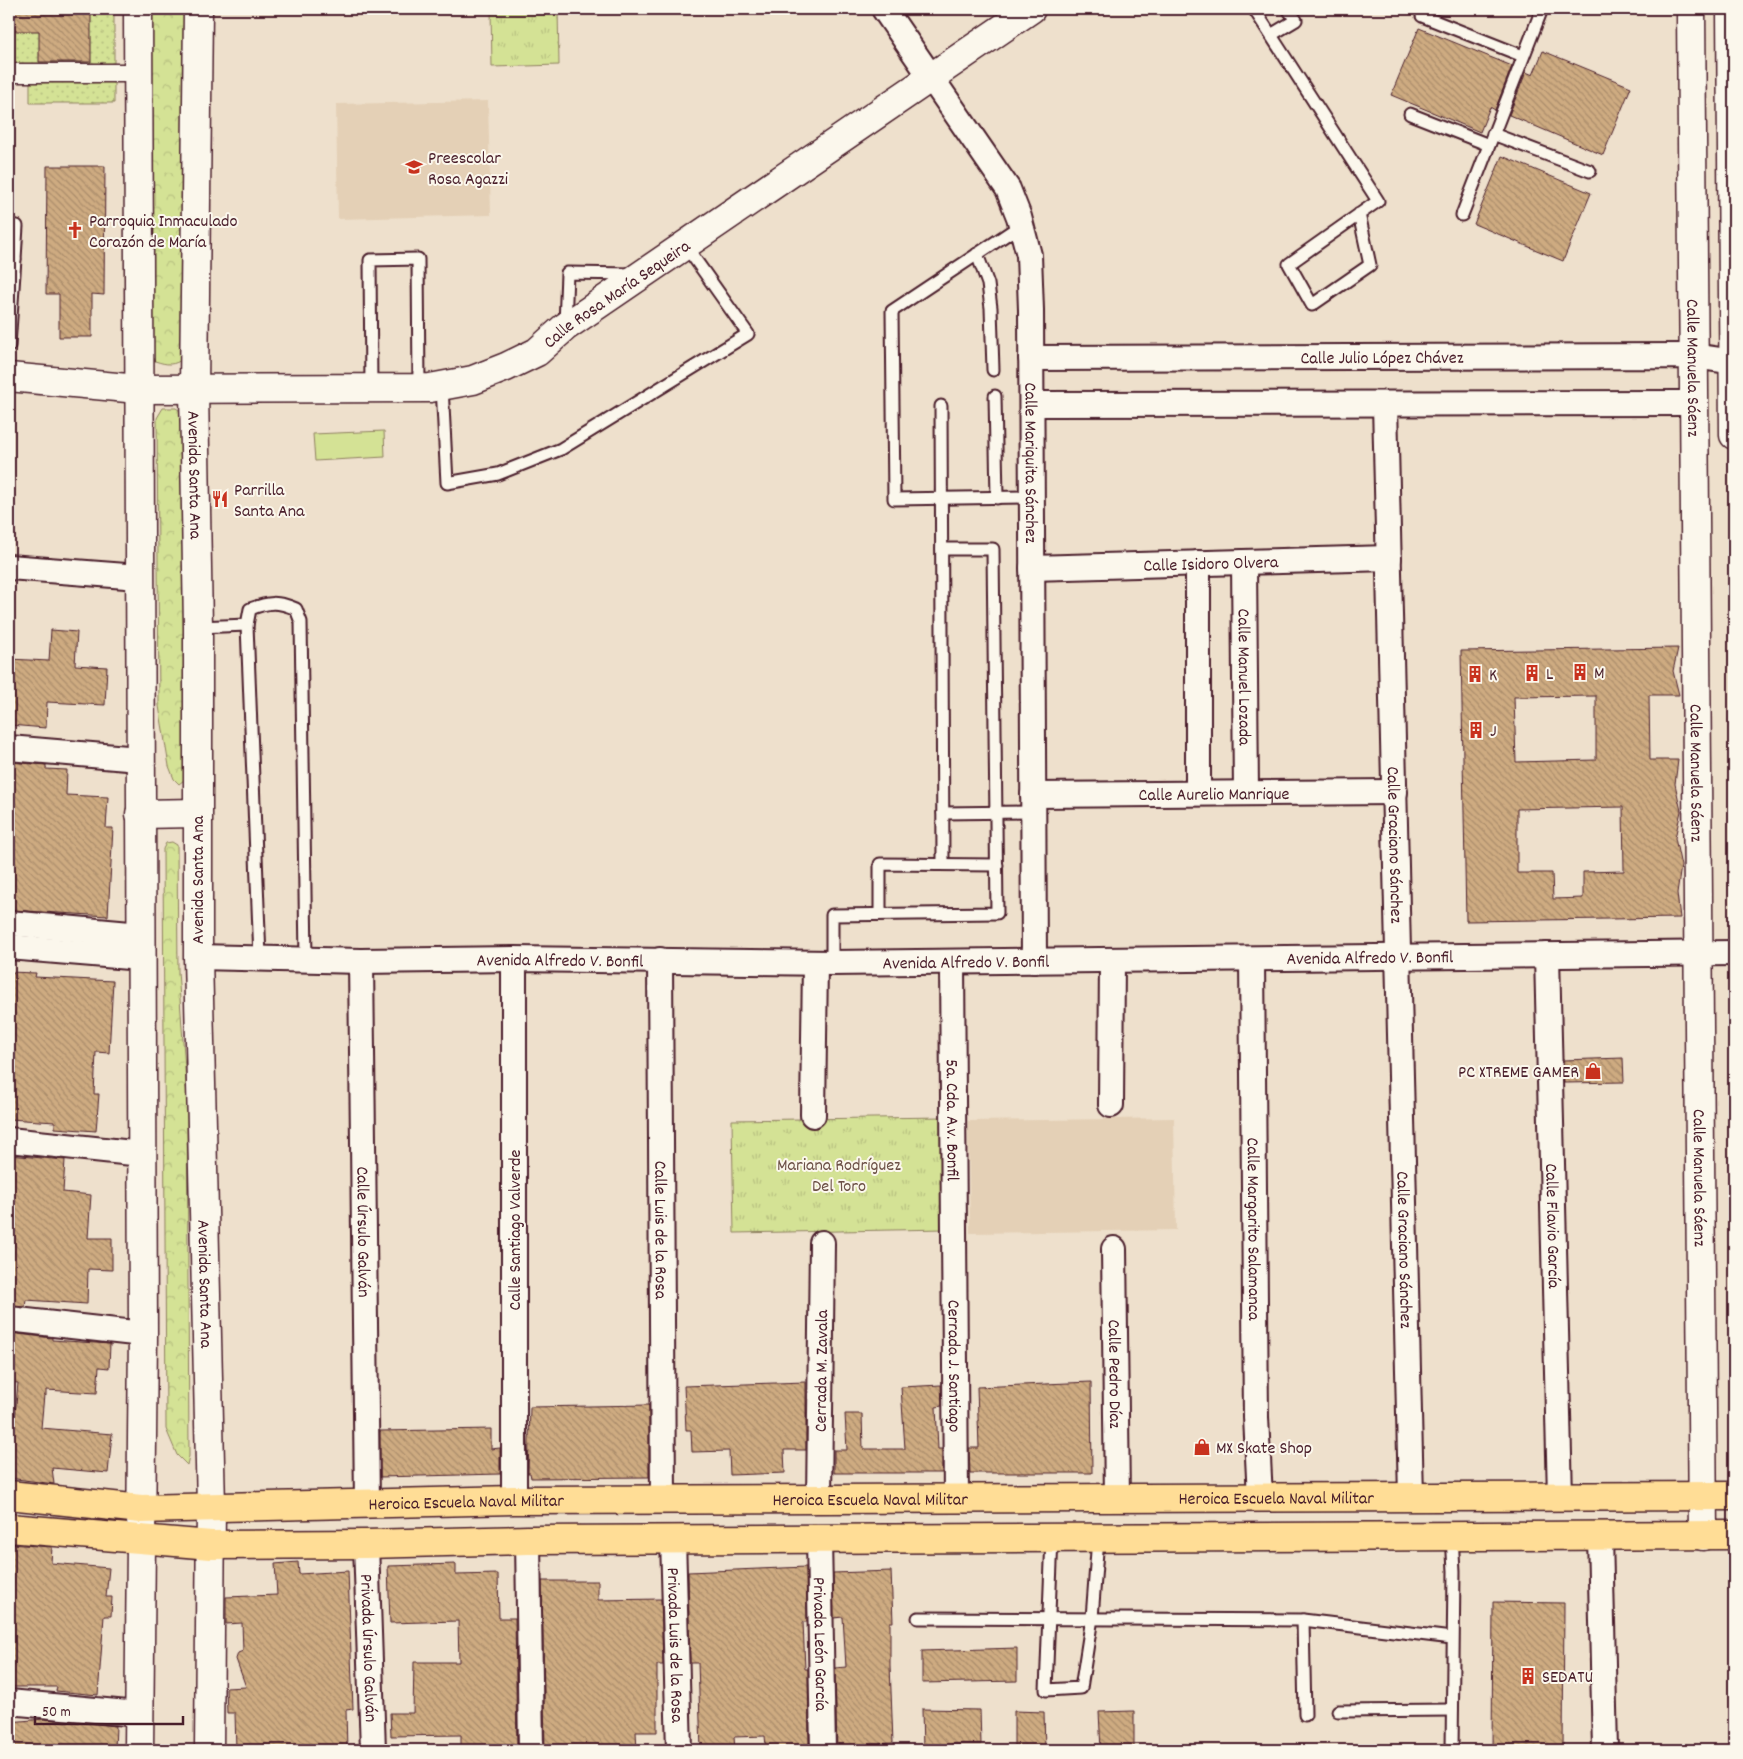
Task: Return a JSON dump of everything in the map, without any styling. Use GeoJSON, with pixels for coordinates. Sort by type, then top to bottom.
{"type":"FeatureCollection","features":[{"type":"Feature","properties":{"kind":"main road"},"geometry":{"type":"LineString","coordinates":[[138,9],[143,1334],[139,1750]]}},
{"type":"Feature","properties":{"kind":"main road","name":"Avenida Santa Ana"},"geometry":{"type":"LineString","coordinates":[[198,9],[194,390],[198,627],[198,957],[211,1506],[209,1750]]}},
{"type":"Feature","properties":{"kind":"main road","name":"Calle Rosa María Sequeira"},"geometry":{"type":"LineString","coordinates":[[9,377],[138,390],[371,389],[430,387],[473,380],[537,352],[565,327],[1031,9]]}},
{"type":"Feature","properties":{"kind":"main road","name":"Calle Manuela Sáenz"},"geometry":{"type":"LineString","coordinates":[[1691,9],[1703,1536]]}},
{"type":"Feature","properties":{"kind":"main road"},"geometry":{"type":"LineString","coordinates":[[1731,9],[1734,435]]}},
{"type":"Feature","properties":{"kind":"main road"},"geometry":{"type":"LineString","coordinates":[[140,814],[197,813]]}},
{"type":"Feature","properties":{"kind":"main road","name":"Heroica Escuela Naval Militar"},"geometry":{"type":"LineString","coordinates":[[9,1495],[141,1508],[514,1500],[1734,1496]]}},
{"type":"Feature","properties":{"kind":"main road"},"geometry":{"type":"LineString","coordinates":[[9,1528],[211,1545],[673,1539],[1734,1535]]}},
{"type":"Feature","properties":{"kind":"street","name":"Calle Mariquita Sánchez"},"geometry":{"type":"LineString","coordinates":[[884,9],[1008,189],[1021,224],[1029,255],[1032,404],[1034,961]]}},
{"type":"Feature","properties":{"kind":"street"},"geometry":{"type":"LineString","coordinates":[[9,73],[138,73]]}},
{"type":"Feature","properties":{"kind":"street","name":"Calle Julio López Chávez"},"geometry":{"type":"LineString","coordinates":[[1031,358],[1694,356],[1734,362]]}},
{"type":"Feature","properties":{"kind":"street"},"geometry":{"type":"LineString","coordinates":[[1032,404],[1694,403]]}},
{"type":"Feature","properties":{"kind":"street","name":"Calle Graciano Sánchez"},"geometry":{"type":"LineString","coordinates":[[1386,404],[1411,1497]]}},
{"type":"Feature","properties":{"kind":"street","name":"Calle Isidoro Olvera"},"geometry":{"type":"LineString","coordinates":[[1032,568],[1389,558]]}},
{"type":"Feature","properties":{"kind":"street","name":"Calle Manuel Lozada"},"geometry":{"type":"LineString","coordinates":[[1244,562],[1246,793]]}},
{"type":"Feature","properties":{"kind":"street"},"geometry":{"type":"LineString","coordinates":[[1198,563],[1198,793]]}},
{"type":"Feature","properties":{"kind":"street"},"geometry":{"type":"LineString","coordinates":[[9,567],[139,577]]}},
{"type":"Feature","properties":{"kind":"street"},"geometry":{"type":"LineString","coordinates":[[9,748],[140,759]]}},
{"type":"Feature","properties":{"kind":"street","name":"Calle Aurelio Manrique"},"geometry":{"type":"LineString","coordinates":[[1033,803],[1198,793],[1394,792]]}},
{"type":"Feature","properties":{"kind":"street"},"geometry":{"type":"LineString","coordinates":[[9,924],[141,947]]}},
{"type":"Feature","properties":{"kind":"street"},"geometry":{"type":"LineString","coordinates":[[9,947],[141,947]]}},
{"type":"Feature","properties":{"kind":"street","name":"Avenida Alfredo V. Bonfil"},"geometry":{"type":"LineString","coordinates":[[198,957],[823,963],[1734,953]]}},
{"type":"Feature","properties":{"kind":"street","name":"Calle Flavio García"},"geometry":{"type":"LineString","coordinates":[[1547,955],[1560,1497]]}},
{"type":"Feature","properties":{"kind":"street","name":"Calle Margarito Salamanca"},"geometry":{"type":"LineString","coordinates":[[1252,959],[1256,1417],[1260,1498]]}},
{"type":"Feature","properties":{"kind":"street","name":"Calle Úrsulo Galván"},"geometry":{"type":"LineString","coordinates":[[361,960],[367,1504]]}},
{"type":"Feature","properties":{"kind":"street","name":"Calle Santiago Valverde"},"geometry":{"type":"LineString","coordinates":[[514,960],[514,1500]]}},
{"type":"Feature","properties":{"kind":"street","name":"Calle Luis de la Rosa"},"geometry":{"type":"LineString","coordinates":[[660,960],[663,1500]]}},
{"type":"Feature","properties":{"kind":"street"},"geometry":{"type":"LineString","coordinates":[[1111,1105],[1112,960]]}},
{"type":"Feature","properties":{"kind":"street","name":"5a. Cda. A.v. Bonfil"},"geometry":{"type":"LineString","coordinates":[[952,962],[954,1232]]}},
{"type":"Feature","properties":{"kind":"street"},"geometry":{"type":"LineString","coordinates":[[813,1115],[823,963]]}},
{"type":"Feature","properties":{"kind":"street"},"geometry":{"type":"LineString","coordinates":[[9,1140],[142,1154]]}},
{"type":"Feature","properties":{"kind":"street","name":"Cerrada J. Santiago"},"geometry":{"type":"LineString","coordinates":[[954,1232],[956,1499]]}},
{"type":"Feature","properties":{"kind":"street","name":"Cerrada M. Zavala"},"geometry":{"type":"LineString","coordinates":[[819,1500],[822,1243]]}},
{"type":"Feature","properties":{"kind":"street","name":"Calle Pedro Díaz"},"geometry":{"type":"LineString","coordinates":[[1114,1249],[1118,1498]]}},
{"type":"Feature","properties":{"kind":"street"},"geometry":{"type":"LineString","coordinates":[[9,1319],[143,1334]]}},
{"type":"Feature","properties":{"kind":"street"},"geometry":{"type":"LineString","coordinates":[[1600,1536],[1605,1750]]}},
{"type":"Feature","properties":{"kind":"street","name":"Privada Luis de la Rosa"},"geometry":{"type":"LineString","coordinates":[[673,1539],[679,1750]]}},
{"type":"Feature","properties":{"kind":"street","name":"Privada León García"},"geometry":{"type":"LineString","coordinates":[[819,1539],[823,1750]]}},
{"type":"Feature","properties":{"kind":"street"},"geometry":{"type":"LineString","coordinates":[[528,1540],[531,1750]]}},
{"type":"Feature","properties":{"kind":"street","name":"Privada Úrsulo Galván"},"geometry":{"type":"LineString","coordinates":[[366,1544],[373,1750]]}},
{"type":"Feature","properties":{"kind":"street"},"geometry":{"type":"LineString","coordinates":[[9,1702],[138,1714]]}},
{"type":"Feature","properties":{"kind":"lane"},"geometry":{"type":"LineString","coordinates":[[1254,9],[1378,201],[1359,214],[1289,264],[1312,305],[1370,265],[1359,214]]}},
{"type":"Feature","properties":{"kind":"lane"},"geometry":{"type":"LineString","coordinates":[[1271,35],[1296,20],[1288,9]]}},
{"type":"Feature","properties":{"kind":"lane"},"geometry":{"type":"LineString","coordinates":[[1462,215],[1542,9]]}},
{"type":"Feature","properties":{"kind":"lane"},"geometry":{"type":"LineString","coordinates":[[1422,16],[1524,56]]}},
{"type":"Feature","properties":{"kind":"lane"},"geometry":{"type":"LineString","coordinates":[[1410,114],[1590,171]]}},
{"type":"Feature","properties":{"kind":"lane"},"geometry":{"type":"LineString","coordinates":[[1021,224],[892,310],[894,499],[1032,497]]}},
{"type":"Feature","properties":{"kind":"lane"},"geometry":{"type":"LineString","coordinates":[[9,226],[17,226],[12,259],[9,343]]}},
{"type":"Feature","properties":{"kind":"lane"},"geometry":{"type":"LineString","coordinates":[[371,389],[370,260],[418,259],[430,387],[447,483],[498,474],[526,465],[569,445],[748,334],[685,245]]}},
{"type":"Feature","properties":{"kind":"lane"},"geometry":{"type":"LineString","coordinates":[[977,254],[988,284],[992,308],[993,370]]}},
{"type":"Feature","properties":{"kind":"lane"},"geometry":{"type":"LineString","coordinates":[[565,327],[567,273],[642,275]]}},
{"type":"Feature","properties":{"kind":"lane"},"geometry":{"type":"LineString","coordinates":[[994,396],[997,498]]}},
{"type":"Feature","properties":{"kind":"lane"},"geometry":{"type":"LineString","coordinates":[[941,406],[944,864]]}},
{"type":"Feature","properties":{"kind":"lane"},"geometry":{"type":"LineString","coordinates":[[823,963],[832,915],[997,913],[993,549],[942,550]]}},
{"type":"Feature","properties":{"kind":"lane"},"geometry":{"type":"LineString","coordinates":[[260,958],[247,625],[250,610],[264,604],[282,603],[296,609],[301,622],[306,959]]}},
{"type":"Feature","properties":{"kind":"lane"},"geometry":{"type":"LineString","coordinates":[[198,627],[247,625]]}},
{"type":"Feature","properties":{"kind":"lane"},"geometry":{"type":"LineString","coordinates":[[943,814],[996,812],[1033,803]]}},
{"type":"Feature","properties":{"kind":"lane"},"geometry":{"type":"LineString","coordinates":[[880,914],[880,864],[997,865]]}},
{"type":"Feature","properties":{"kind":"lane"},"geometry":{"type":"LineString","coordinates":[[1452,1536],[1454,1571],[1452,1750]]}},
{"type":"Feature","properties":{"kind":"lane"},"geometry":{"type":"LineString","coordinates":[[1052,1537],[1046,1690],[1081,1688],[1092,1618],[1098,1538]]}},
{"type":"Feature","properties":{"kind":"lane"},"geometry":{"type":"LineString","coordinates":[[918,1618],[1303,1620],[1452,1638]]}},
{"type":"Feature","properties":{"kind":"lane"},"geometry":{"type":"LineString","coordinates":[[1303,1620],[1305,1715]]}},
{"type":"Feature","properties":{"kind":"lane"},"geometry":{"type":"LineString","coordinates":[[1338,1711],[1452,1710]]}},
{"type":"Feature","properties":{"kind":"shaded area","name":"Preescolar Rosa Agazzi"},"geometry":{"type":"Polygon","coordinates":[[[488,101],[491,215],[338,219],[336,104],[488,101]]]}},
{"type":"Feature","properties":{"kind":"shaded area"},"geometry":{"type":"Polygon","coordinates":[[[1174,1118],[1176,1230],[970,1233],[968,1121],[1174,1118]]]}},
{"type":"Feature","properties":{"kind":"green space"},"geometry":{"type":"Polygon","coordinates":[[[9,9],[114,9],[114,103],[30,103],[30,73],[9,73],[9,9]]]}},
{"type":"Feature","properties":{"kind":"green space"},"geometry":{"type":"Polygon","coordinates":[[[151,9],[184,9],[186,341],[184,358],[170,364],[155,361],[150,353],[151,9]]]}},
{"type":"Feature","properties":{"kind":"green space"},"geometry":{"type":"Polygon","coordinates":[[[491,9],[558,9],[559,65],[492,67],[491,9]]]}},
{"type":"Feature","properties":{"kind":"green space"},"geometry":{"type":"Polygon","coordinates":[[[163,408],[176,408],[183,413],[184,780],[179,784],[174,779],[169,766],[159,706],[157,418],[163,408]]]}},
{"type":"Feature","properties":{"kind":"green space"},"geometry":{"type":"Polygon","coordinates":[[[384,431],[385,457],[315,461],[313,434],[384,431]]]}},
{"type":"Feature","properties":{"kind":"green space"},"geometry":{"type":"Polygon","coordinates":[[[172,842],[177,845],[178,971],[187,1097],[189,1456],[187,1465],[177,1455],[166,1429],[163,849],[166,843],[172,842]]]}},
{"type":"Feature","properties":{"kind":"green space","name":"Mariana Rodríguez Del Toro"},"geometry":{"type":"Polygon","coordinates":[[[943,1117],[945,1229],[734,1233],[732,1120],[943,1117]]]}},
{"type":"Feature","properties":{"kind":"building"},"geometry":{"type":"Polygon","coordinates":[[[9,9],[91,10],[91,62],[39,62],[39,31],[9,31],[9,9]]]}},
{"type":"Feature","properties":{"kind":"building"},"geometry":{"type":"Polygon","coordinates":[[[1419,28],[1512,66],[1495,110],[1490,107],[1480,132],[1391,95],[1419,28]]]}},
{"type":"Feature","properties":{"kind":"building"},"geometry":{"type":"Polygon","coordinates":[[[1543,51],[1631,87],[1603,155],[1509,115],[1526,72],[1533,75],[1543,51]]]}},
{"type":"Feature","properties":{"kind":"building"},"geometry":{"type":"Polygon","coordinates":[[[1502,156],[1591,193],[1563,261],[1474,224],[1502,156]]]}},
{"type":"Feature","properties":{"kind":"building","name":"Parroquia Inmaculado Corazón de María"},"geometry":{"type":"Polygon","coordinates":[[[47,166],[105,166],[104,295],[92,294],[92,337],[59,337],[59,294],[46,294],[47,166]]]}},
{"type":"Feature","properties":{"kind":"building"},"geometry":{"type":"Polygon","coordinates":[[[51,630],[77,632],[75,665],[107,667],[105,705],[47,702],[46,728],[9,725],[9,659],[49,661],[51,630]]]}},
{"type":"Feature","properties":{"kind":"building"},"geometry":{"type":"Polygon","coordinates":[[[1678,648],[1673,671],[1679,695],[1649,695],[1650,760],[1678,760],[1675,784],[1681,811],[1675,838],[1681,866],[1677,893],[1680,918],[1466,921],[1461,651],[1678,648]],[[1596,696],[1514,697],[1516,762],[1596,760],[1596,696]],[[1623,807],[1517,809],[1517,873],[1552,873],[1553,899],[1583,898],[1583,872],[1624,871],[1623,807]]]}},
{"type":"Feature","properties":{"kind":"building"},"geometry":{"type":"Polygon","coordinates":[[[9,762],[46,765],[46,769],[67,770],[66,795],[108,797],[106,828],[113,828],[108,916],[9,910],[9,762]]]}},
{"type":"Feature","properties":{"kind":"building"},"geometry":{"type":"Polygon","coordinates":[[[9,972],[36,973],[35,977],[113,981],[109,1053],[96,1052],[94,1094],[99,1094],[96,1131],[55,1128],[55,1122],[9,1119],[9,972]]]}},
{"type":"Feature","properties":{"kind":"building","name":"PC XTREME GAMER"},"geometry":{"type":"Polygon","coordinates":[[[1623,1058],[1624,1082],[1564,1083],[1563,1060],[1623,1058]]]}},
{"type":"Feature","properties":{"kind":"building"},"geometry":{"type":"Polygon","coordinates":[[[9,1155],[65,1160],[63,1192],[91,1195],[88,1238],[112,1238],[112,1270],[88,1269],[87,1304],[26,1300],[25,1307],[9,1306],[9,1155]]]}},
{"type":"Feature","properties":{"kind":"building"},"geometry":{"type":"Polygon","coordinates":[[[9,1333],[52,1338],[52,1340],[110,1344],[109,1368],[99,1367],[97,1393],[46,1390],[41,1428],[112,1434],[108,1473],[52,1468],[54,1484],[9,1478],[18,1383],[9,1382],[9,1333]]]}},
{"type":"Feature","properties":{"kind":"building"},"geometry":{"type":"Polygon","coordinates":[[[806,1382],[806,1450],[784,1450],[785,1473],[730,1475],[729,1451],[692,1452],[691,1430],[686,1430],[684,1386],[806,1382]]]}},
{"type":"Feature","properties":{"kind":"building"},"geometry":{"type":"Polygon","coordinates":[[[1091,1382],[1092,1473],[970,1473],[969,1448],[979,1448],[977,1387],[1091,1382]]]}},
{"type":"Feature","properties":{"kind":"building"},"geometry":{"type":"Polygon","coordinates":[[[941,1385],[942,1406],[936,1407],[938,1449],[942,1449],[942,1473],[834,1473],[834,1450],[847,1450],[845,1414],[862,1414],[863,1449],[905,1449],[901,1387],[941,1385]]]}},
{"type":"Feature","properties":{"kind":"building"},"geometry":{"type":"Polygon","coordinates":[[[649,1405],[649,1477],[531,1478],[530,1473],[528,1473],[530,1407],[649,1405]]]}},
{"type":"Feature","properties":{"kind":"building"},"geometry":{"type":"Polygon","coordinates":[[[491,1429],[491,1449],[500,1448],[500,1474],[380,1477],[380,1431],[491,1429]]]}},
{"type":"Feature","properties":{"kind":"building"},"geometry":{"type":"Polygon","coordinates":[[[9,1544],[52,1547],[51,1563],[109,1568],[106,1597],[112,1597],[111,1616],[104,1616],[98,1695],[56,1691],[57,1687],[9,1687],[9,1544]]]}},
{"type":"Feature","properties":{"kind":"building"},"geometry":{"type":"Polygon","coordinates":[[[298,1562],[299,1574],[348,1571],[353,1709],[346,1710],[347,1750],[236,1750],[235,1713],[227,1713],[226,1688],[246,1687],[236,1659],[238,1653],[243,1651],[242,1623],[226,1624],[226,1597],[277,1595],[275,1564],[298,1562]]]}},
{"type":"Feature","properties":{"kind":"building"},"geometry":{"type":"Polygon","coordinates":[[[456,1564],[456,1575],[498,1574],[499,1618],[515,1618],[517,1750],[461,1750],[461,1735],[391,1736],[390,1713],[413,1713],[414,1662],[459,1662],[458,1621],[390,1623],[388,1566],[456,1564]]]}},
{"type":"Feature","properties":{"kind":"building"},"geometry":{"type":"Polygon","coordinates":[[[806,1567],[807,1622],[803,1622],[805,1669],[808,1669],[809,1750],[772,1750],[772,1746],[766,1746],[765,1736],[734,1737],[735,1750],[701,1750],[698,1663],[690,1663],[688,1572],[806,1567]]]}},
{"type":"Feature","properties":{"kind":"building"},"geometry":{"type":"Polygon","coordinates":[[[891,1571],[893,1622],[890,1622],[890,1665],[893,1743],[879,1744],[879,1750],[837,1750],[835,1668],[846,1667],[843,1617],[834,1618],[833,1573],[891,1571]]]}},
{"type":"Feature","properties":{"kind":"building"},"geometry":{"type":"Polygon","coordinates":[[[542,1581],[598,1581],[598,1600],[661,1599],[663,1665],[657,1665],[657,1732],[636,1732],[637,1750],[545,1750],[542,1581]]]}},
{"type":"Feature","properties":{"kind":"building","name":"SEDATU"},"geometry":{"type":"Polygon","coordinates":[[[1493,1602],[1564,1603],[1563,1750],[1492,1750],[1493,1602]]]}},
{"type":"Feature","properties":{"kind":"building"},"geometry":{"type":"Polygon","coordinates":[[[1017,1648],[1017,1681],[922,1683],[922,1651],[1017,1648]]]}},
{"type":"Feature","properties":{"kind":"building"},"geometry":{"type":"Polygon","coordinates":[[[922,1709],[980,1710],[981,1744],[951,1744],[951,1750],[923,1750],[922,1709]]]}},
{"type":"Feature","properties":{"kind":"building"},"geometry":{"type":"Polygon","coordinates":[[[1014,1711],[1044,1712],[1045,1750],[1014,1750],[1014,1711]]]}},
{"type":"Feature","properties":{"kind":"building"},"geometry":{"type":"Polygon","coordinates":[[[1134,1711],[1134,1750],[1101,1750],[1099,1712],[1134,1711]]]}},
{"type":"Feature","properties":{"kind":"building"},"geometry":{"type":"Polygon","coordinates":[[[44,1719],[116,1726],[115,1750],[9,1750],[9,1722],[44,1719]]]}},
{"type":"Feature","properties":{"kind":"place","name":"Preescolar Rosa Agazzi"},"geometry":{"type":"Point","coordinates":[414,167]}},
{"type":"Feature","properties":{"kind":"place","name":"Parroquia Inmaculado Corazón de María"},"geometry":{"type":"Point","coordinates":[75,230]}},
{"type":"Feature","properties":{"kind":"place","name":"Parrilla Santa Ana"},"geometry":{"type":"Point","coordinates":[220,499]}},
{"type":"Feature","properties":{"kind":"place","name":"M"},"geometry":{"type":"Point","coordinates":[1580,672]}},
{"type":"Feature","properties":{"kind":"place","name":"L"},"geometry":{"type":"Point","coordinates":[1532,673]}},
{"type":"Feature","properties":{"kind":"place","name":"K"},"geometry":{"type":"Point","coordinates":[1475,674]}},
{"type":"Feature","properties":{"kind":"place","name":"J"},"geometry":{"type":"Point","coordinates":[1476,730]}},
{"type":"Feature","properties":{"kind":"place","name":"PC XTREME GAMER"},"geometry":{"type":"Point","coordinates":[1593,1071]}},
{"type":"Feature","properties":{"kind":"place","name":"MX Skate Shop"},"geometry":{"type":"Point","coordinates":[1202,1447]}},
{"type":"Feature","properties":{"kind":"place","name":"SEDATU"},"geometry":{"type":"Point","coordinates":[1528,1676]}}]}
